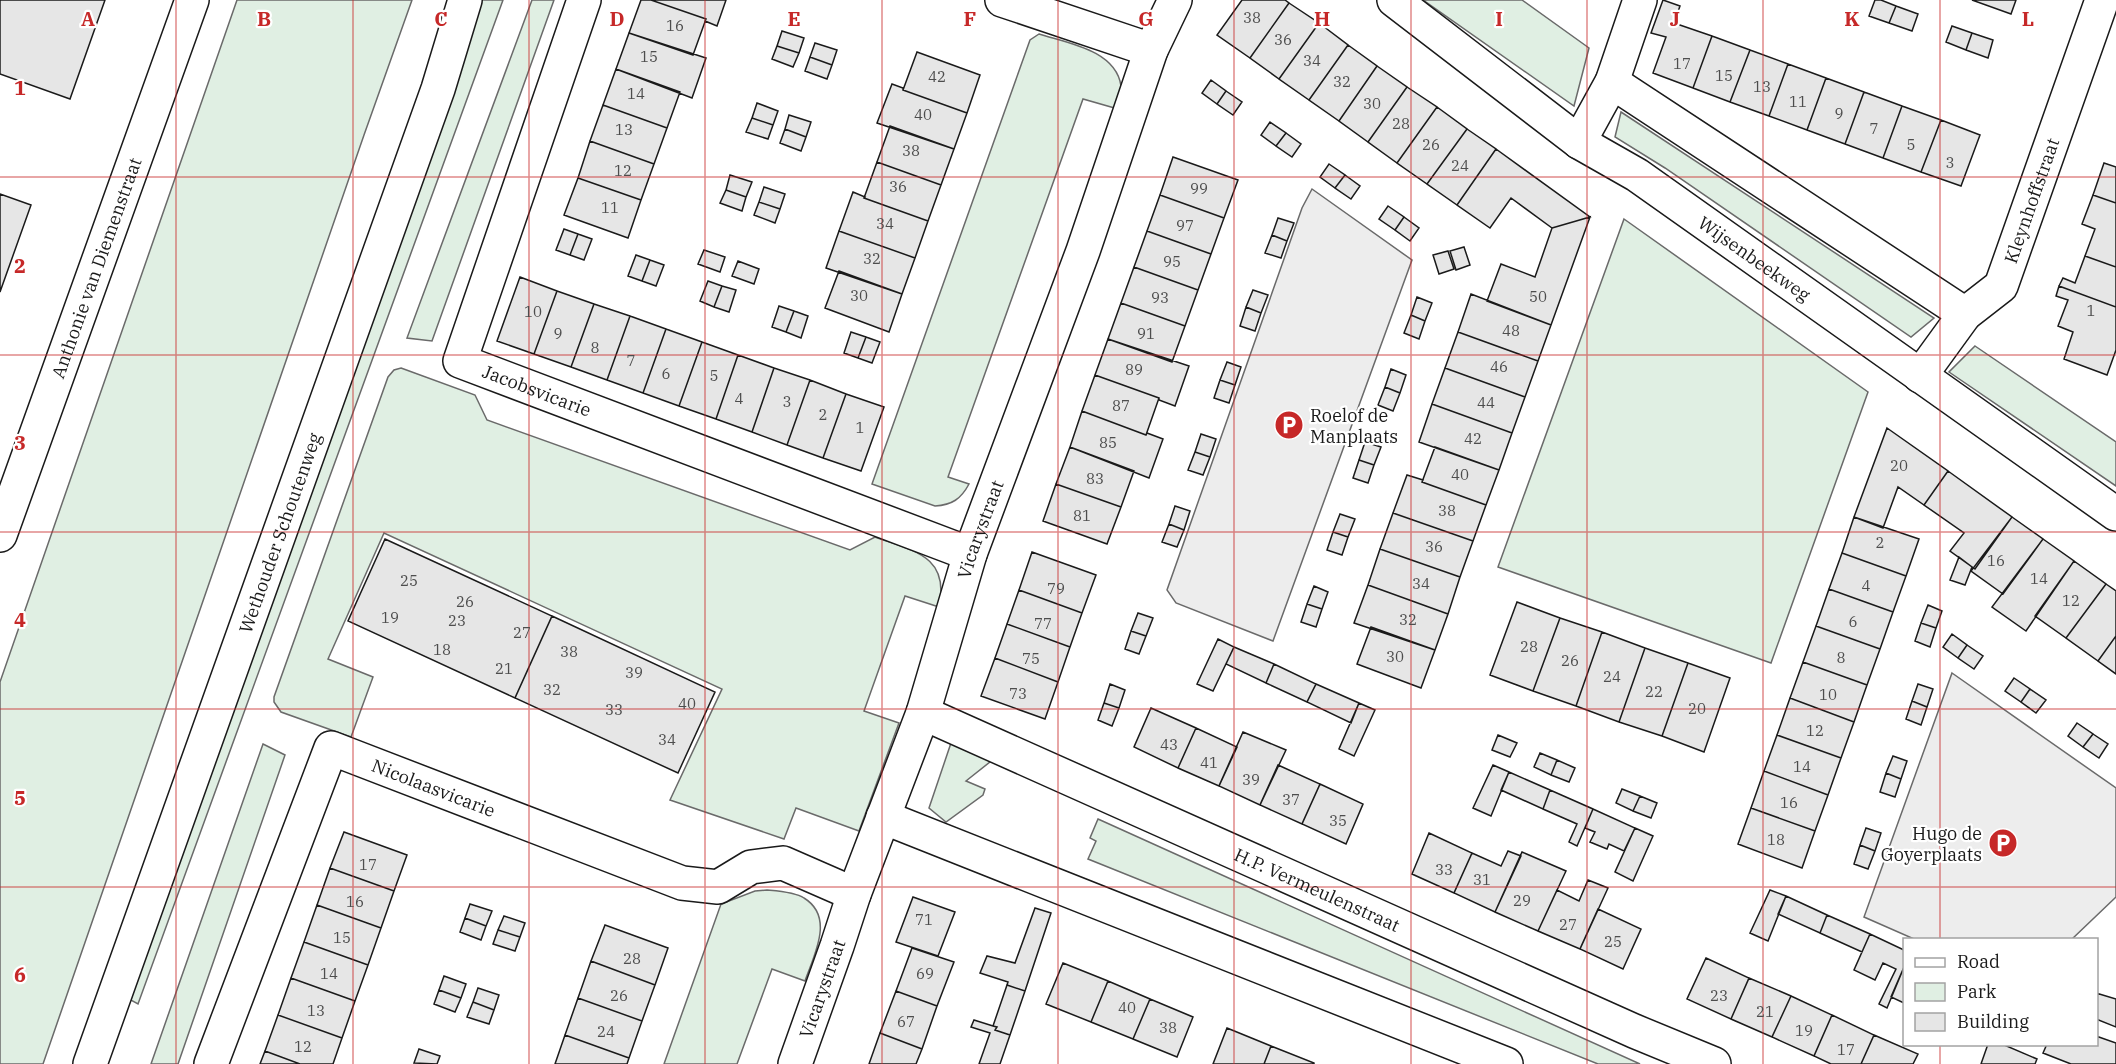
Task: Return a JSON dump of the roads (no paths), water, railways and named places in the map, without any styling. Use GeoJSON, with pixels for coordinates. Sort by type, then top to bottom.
{"type":"FeatureCollection","features":[{"type":"Feature","properties":{"kind":"street","name":"Anthonie van Diemenstraat"},"geometry":{"type":"LineString","coordinates":[[0,535],[192,0]]}},
{"type":"Feature","properties":{"kind":"street","name":"Wethouder Schoutenweg"},"geometry":{"type":"LineString","coordinates":[[90,1064],[438,89],[465,0]]}},
{"type":"Feature","properties":{"kind":"street","name":"Jacobsvicarie"},"geometry":{"type":"LineString","coordinates":[[584,0],[460,361],[970,554]]}},
{"type":"Feature","properties":{"kind":"street"},"geometry":{"type":"LineString","coordinates":[[1002,0],[1151,50]]}},
{"type":"Feature","properties":{"kind":"street","name":"Vicarystraat"},"geometry":{"type":"LineString","coordinates":[[795,1064],[854,894],[923,713],[970,554],[1083,251],[1151,50],[1175,0]]}},
{"type":"Feature","properties":{"kind":"street","name":"Wijsenbeekweg"},"geometry":{"type":"LineString","coordinates":[[1394,0],[1579,142],[1637,175],[2116,514]]}},
{"type":"Feature","properties":{"kind":"street"},"geometry":{"type":"LineString","coordinates":[[1579,142],[1612,82],[1641,0]]}},
{"type":"Feature","properties":{"kind":"street","name":"Kleynhoffstraat"},"geometry":{"type":"LineString","coordinates":[[1920,376],[1965,314],[2001,286],[2102,0]]}},
{"type":"Feature","properties":{"kind":"street"},"geometry":{"type":"LineString","coordinates":[[1612,82],[1965,314]]}},
{"type":"Feature","properties":{"kind":"street","name":"H.P. Vermeulenstraat"},"geometry":{"type":"LineString","coordinates":[[923,713],[1714,1064]]}},
{"type":"Feature","properties":{"kind":"street","name":"Nicolaasvicarie"},"geometry":{"type":"LineString","coordinates":[[211,1064],[331,748],[682,883],[718,887],[751,867],[783,863],[854,894]]}},
{"type":"Feature","properties":{"kind":"street"},"geometry":{"type":"LineString","coordinates":[[883,817],[1506,1064]]}},
{"type":"Feature","properties":{"kind":"place","name":"Roelof de Manplaats"},"geometry":{"type":"Point","coordinates":[1289,425]}},
{"type":"Feature","properties":{"kind":"place","name":"Hugo de Goyerplaats"},"geometry":{"type":"Point","coordinates":[2003,843]}}]}
